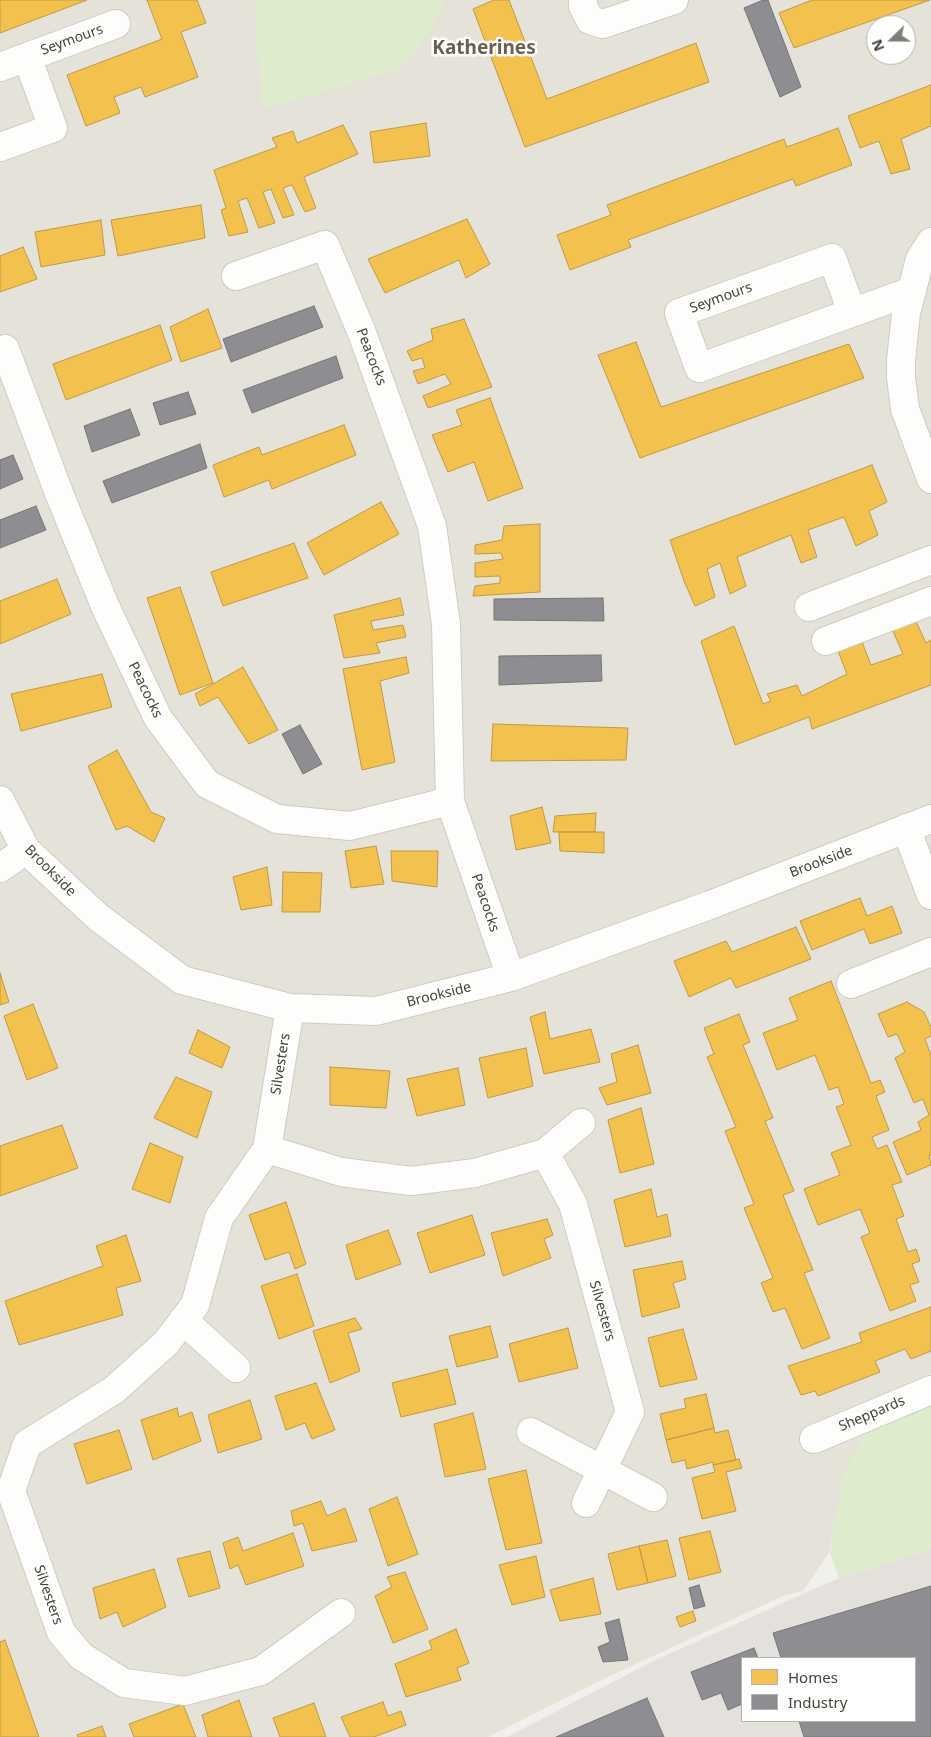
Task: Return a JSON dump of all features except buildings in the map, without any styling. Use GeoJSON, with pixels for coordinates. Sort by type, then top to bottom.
{"type":"FeatureCollection","features":[{"type":"Feature","properties":{"kind":"street"},"geometry":{"type":"LineString","coordinates":[[583,0],[583,6],[590,20],[604,24],[674,0]]}},
{"type":"Feature","properties":{"kind":"street","name":"Seymours"},"geometry":{"type":"LineString","coordinates":[[0,67],[116,24]]}},
{"type":"Feature","properties":{"kind":"street","name":"Seymours"},"geometry":{"type":"LineString","coordinates":[[0,147],[52,128],[27,57]]}},
{"type":"Feature","properties":{"kind":"street"},"geometry":{"type":"LineString","coordinates":[[931,242],[920,259],[906,312],[901,361],[905,409],[931,479]]}},
{"type":"Feature","properties":{"kind":"street","name":"Peacocks"},"geometry":{"type":"LineString","coordinates":[[236,276],[325,245],[362,333],[432,526],[446,624],[450,801],[511,977]]}},
{"type":"Feature","properties":{"kind":"street","name":"Seymours"},"geometry":{"type":"LineString","coordinates":[[852,312],[832,258],[679,313],[699,368],[912,291]]}},
{"type":"Feature","properties":{"kind":"street","name":"Peacocks"},"geometry":{"type":"LineString","coordinates":[[4,349],[105,606],[158,718],[207,784],[276,819],[350,826],[450,801]]}},
{"type":"Feature","properties":{"kind":"street"},"geometry":{"type":"LineString","coordinates":[[809,606],[931,560]]}},
{"type":"Feature","properties":{"kind":"street"},"geometry":{"type":"LineString","coordinates":[[826,641],[931,601]]}},
{"type":"Feature","properties":{"kind":"street","name":"Brookside"},"geometry":{"type":"LineString","coordinates":[[0,800],[26,850],[98,917],[182,980],[290,1008],[376,1010],[511,977],[710,905],[919,824]]}},
{"type":"Feature","properties":{"kind":"street"},"geometry":{"type":"LineString","coordinates":[[919,824],[931,895]]}},
{"type":"Feature","properties":{"kind":"street"},"geometry":{"type":"LineString","coordinates":[[0,868],[26,850]]}},
{"type":"Feature","properties":{"kind":"street"},"geometry":{"type":"LineString","coordinates":[[851,984],[931,952]]}},
{"type":"Feature","properties":{"kind":"street","name":"Silvesters"},"geometry":{"type":"LineString","coordinates":[[290,1008],[267,1149],[219,1218],[195,1305],[166,1343],[114,1390],[27,1444],[11,1491],[60,1632],[81,1656],[124,1683],[185,1691],[261,1671],[341,1613]]}},
{"type":"Feature","properties":{"kind":"street"},"geometry":{"type":"LineString","coordinates":[[267,1149],[341,1172],[412,1180],[475,1173],[545,1153],[581,1123]]}},
{"type":"Feature","properties":{"kind":"street","name":"Silvesters"},"geometry":{"type":"LineString","coordinates":[[545,1153],[573,1204],[630,1412],[586,1503]]}},
{"type":"Feature","properties":{"kind":"street"},"geometry":{"type":"LineString","coordinates":[[183,1320],[236,1368]]}},
{"type":"Feature","properties":{"kind":"street","name":"Sheppards"},"geometry":{"type":"LineString","coordinates":[[814,1439],[931,1390]]}},
{"type":"Feature","properties":{"kind":"street"},"geometry":{"type":"LineString","coordinates":[[531,1432],[653,1497]]}},
{"type":"Feature","properties":{"kind":"shaded area"},"geometry":{"type":"Polygon","coordinates":[[[0,0],[931,0],[931,1392],[874,1412],[844,1476],[829,1553],[803,1591],[783,1596],[597,1682],[488,1737],[0,1737],[0,0]]]}},
{"type":"Feature","properties":{"kind":"shaded area"},"geometry":{"type":"Polygon","coordinates":[[[931,1549],[931,1737],[507,1737],[655,1660],[839,1578],[931,1549]]]}},
{"type":"Feature","properties":{"kind":"green space"},"geometry":{"type":"Polygon","coordinates":[[[254,0],[445,0],[431,31],[397,70],[269,108],[262,108],[254,0]]]}},
{"type":"Feature","properties":{"kind":"green space"},"geometry":{"type":"Polygon","coordinates":[[[931,1393],[931,1549],[839,1578],[830,1553],[842,1477],[875,1412],[931,1393]]]}},
{"type":"Feature","properties":{"kind":"district","name":"Katherines"},"geometry":{"type":"Point","coordinates":[484,49]}}]}
